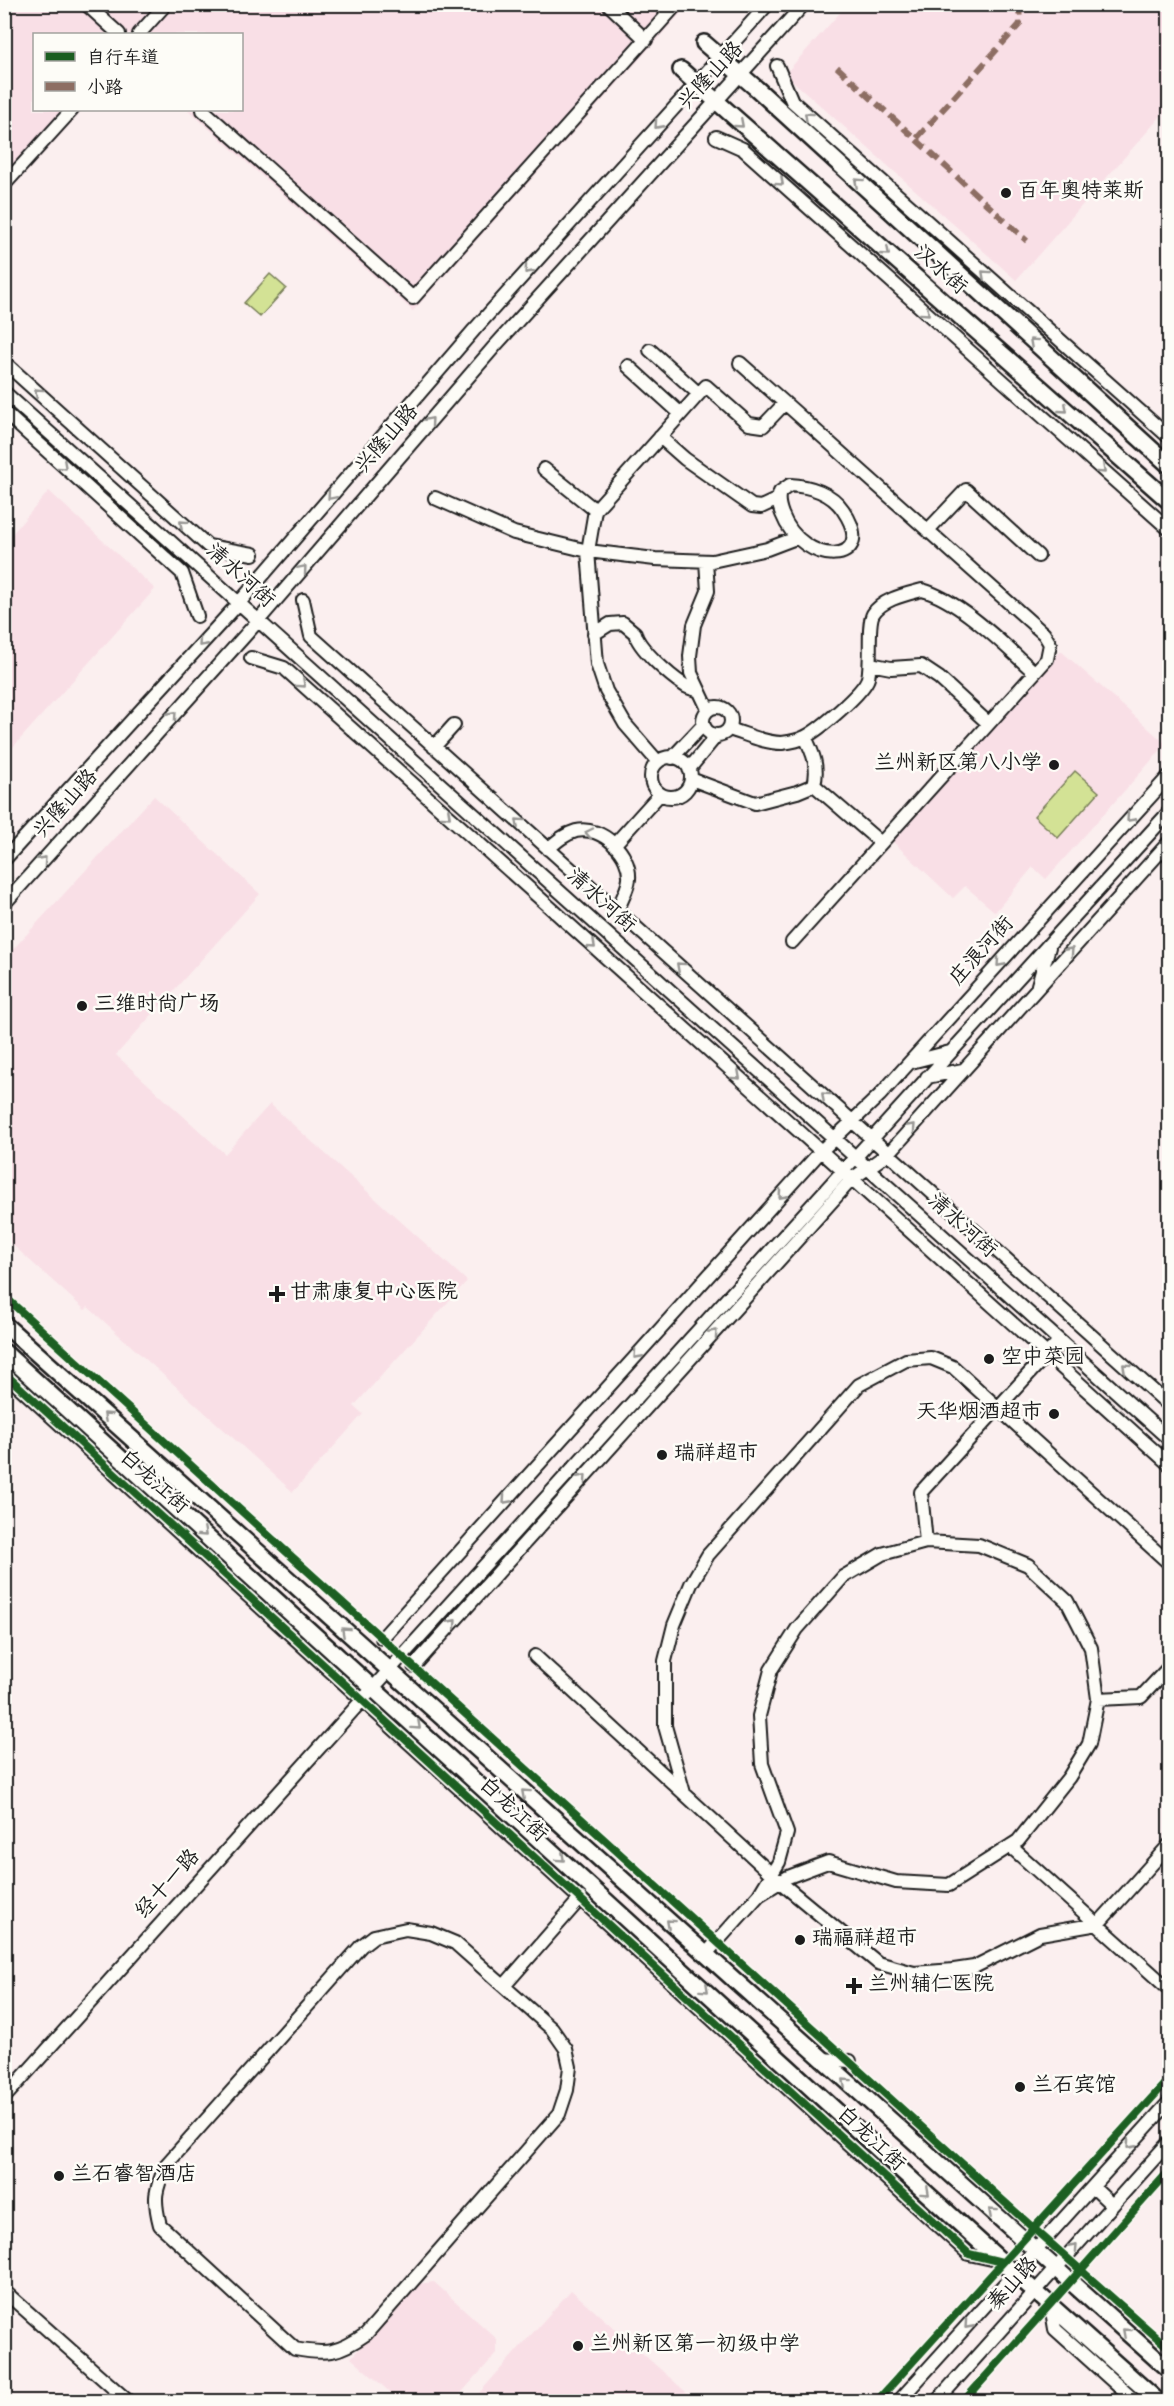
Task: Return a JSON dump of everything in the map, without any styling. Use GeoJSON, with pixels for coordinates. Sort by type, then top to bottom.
{"type":"FeatureCollection","features":[{"type":"Feature","properties":{"kind":"main road","name":"汉水街"},"geometry":{"type":"LineString","coordinates":[[704,43],[1170,466]]}},
{"type":"Feature","properties":{"kind":"main road","name":"汉水街"},"geometry":{"type":"LineString","coordinates":[[681,70],[1170,502]]}},
{"type":"Feature","properties":{"kind":"main road","name":"白龙江街"},"geometry":{"type":"LineString","coordinates":[[4,1324],[1170,2371]]}},
{"type":"Feature","properties":{"kind":"main road","name":"白龙江街"},"geometry":{"type":"LineString","coordinates":[[4,1352],[368,1692],[1159,2402]]}},
{"type":"Feature","properties":{"kind":"street"},"geometry":{"type":"LineString","coordinates":[[86,4],[118,33]]}},
{"type":"Feature","properties":{"kind":"street"},"geometry":{"type":"LineString","coordinates":[[140,33],[166,4]]}},
{"type":"Feature","properties":{"kind":"street"},"geometry":{"type":"LineString","coordinates":[[608,4],[646,39]]}},
{"type":"Feature","properties":{"kind":"street"},"geometry":{"type":"LineString","coordinates":[[204,111],[413,298],[673,9],[659,4]]}},
{"type":"Feature","properties":{"kind":"street","name":"兴隆山路"},"geometry":{"type":"LineString","coordinates":[[4,860],[239,603],[474,330],[768,4]]}},
{"type":"Feature","properties":{"kind":"street","name":"兴隆山路"},"geometry":{"type":"LineString","coordinates":[[4,904],[258,621],[494,347],[804,4]]}},
{"type":"Feature","properties":{"kind":"street"},"geometry":{"type":"LineString","coordinates":[[777,66],[792,101],[1170,438]]}},
{"type":"Feature","properties":{"kind":"street"},"geometry":{"type":"LineString","coordinates":[[4,185],[71,111]]}},
{"type":"Feature","properties":{"kind":"street"},"geometry":{"type":"LineString","coordinates":[[716,137],[743,149],[1170,530]]}},
{"type":"Feature","properties":{"kind":"street"},"geometry":{"type":"LineString","coordinates":[[1000,311],[1034,318]]}},
{"type":"Feature","properties":{"kind":"street"},"geometry":{"type":"LineString","coordinates":[[650,350],[699,394]]}},
{"type":"Feature","properties":{"kind":"street"},"geometry":{"type":"LineString","coordinates":[[4,362],[208,546],[253,554]]}},
{"type":"Feature","properties":{"kind":"street"},"geometry":{"type":"LineString","coordinates":[[740,363],[1047,637],[1050,644],[1049,656],[792,942]]}},
{"type":"Feature","properties":{"kind":"street"},"geometry":{"type":"LineString","coordinates":[[628,366],[681,414]]}},
{"type":"Feature","properties":{"kind":"street"},"geometry":{"type":"LineString","coordinates":[[658,762],[625,724],[606,691],[597,664],[588,551],[595,510],[706,386],[749,424],[763,426],[785,403]]}},
{"type":"Feature","properties":{"kind":"street"},"geometry":{"type":"LineString","coordinates":[[1013,390],[1041,389]]}},
{"type":"Feature","properties":{"kind":"street","name":"清水河街"},"geometry":{"type":"LineString","coordinates":[[4,393],[1169,1440]]}},
{"type":"Feature","properties":{"kind":"street"},"geometry":{"type":"LineString","coordinates":[[4,412],[182,573],[197,616]]}},
{"type":"Feature","properties":{"kind":"street"},"geometry":{"type":"LineString","coordinates":[[660,437],[685,459],[752,506],[761,507],[778,500]]}},
{"type":"Feature","properties":{"kind":"street"},"geometry":{"type":"LineString","coordinates":[[544,469],[595,510]]}},
{"type":"Feature","properties":{"kind":"street"},"geometry":{"type":"LineString","coordinates":[[790,485],[824,493],[835,501],[844,512],[853,537],[850,548],[839,554],[822,552],[796,538],[783,518],[778,500],[780,492],[790,485]]}},
{"type":"Feature","properties":{"kind":"street"},"geometry":{"type":"LineString","coordinates":[[928,530],[966,490],[1038,556]]}},
{"type":"Feature","properties":{"kind":"street"},"geometry":{"type":"LineString","coordinates":[[435,498],[514,533],[588,551],[655,559],[706,561],[767,549],[796,538]]}},
{"type":"Feature","properties":{"kind":"street"},"geometry":{"type":"LineString","coordinates":[[706,561],[708,591],[690,642],[691,673],[697,690],[708,709]]}},
{"type":"Feature","properties":{"kind":"street"},"geometry":{"type":"LineString","coordinates":[[703,725],[672,758],[658,762],[652,771],[651,781],[660,794],[670,797],[680,795],[687,788],[690,774],[717,735],[729,729],[777,742],[792,742],[805,737],[843,708],[867,681],[872,616],[878,607],[922,590],[951,602],[1034,672]]}},
{"type":"Feature","properties":{"kind":"street"},"geometry":{"type":"LineString","coordinates":[[303,600],[311,636],[1170,1406]]}},
{"type":"Feature","properties":{"kind":"street"},"geometry":{"type":"LineString","coordinates":[[594,634],[610,624],[623,623],[635,633],[636,639],[647,653],[686,687],[697,690]]}},
{"type":"Feature","properties":{"kind":"street"},"geometry":{"type":"LineString","coordinates":[[251,658],[284,668],[1170,1465]]}},
{"type":"Feature","properties":{"kind":"street"},"geometry":{"type":"LineString","coordinates":[[870,664],[891,668],[921,666],[939,678],[988,723]]}},
{"type":"Feature","properties":{"kind":"street"},"geometry":{"type":"LineString","coordinates":[[717,735],[708,732],[703,725],[703,716],[708,709],[717,706],[729,712],[731,721],[729,729]]}},
{"type":"Feature","properties":{"kind":"street"},"geometry":{"type":"LineString","coordinates":[[434,747],[454,725]]}},
{"type":"Feature","properties":{"kind":"street"},"geometry":{"type":"LineString","coordinates":[[672,758],[682,761],[690,774],[755,803],[814,785],[817,776],[815,760],[805,737]]}},
{"type":"Feature","properties":{"kind":"street","name":"庄浪河街"},"geometry":{"type":"LineString","coordinates":[[382,1638],[821,1151],[911,1062],[1170,775]]}},
{"type":"Feature","properties":{"kind":"street"},"geometry":{"type":"LineString","coordinates":[[814,785],[880,843]]}},
{"type":"Feature","properties":{"kind":"street"},"geometry":{"type":"LineString","coordinates":[[614,845],[660,794]]}},
{"type":"Feature","properties":{"kind":"street"},"geometry":{"type":"LineString","coordinates":[[414,1666],[848,1175],[855,1157],[1170,811]]}},
{"type":"Feature","properties":{"kind":"street"},"geometry":{"type":"LineString","coordinates":[[548,849],[566,834],[578,830],[596,833],[614,845],[627,864],[629,880],[617,910]]}},
{"type":"Feature","properties":{"kind":"street"},"geometry":{"type":"LineString","coordinates":[[848,1175],[867,1169],[888,1154],[1170,841]]}},
{"type":"Feature","properties":{"kind":"street"},"geometry":{"type":"LineString","coordinates":[[1036,989],[1050,943]]}},
{"type":"Feature","properties":{"kind":"street"},"geometry":{"type":"LineString","coordinates":[[911,1062],[950,1052]]}},
{"type":"Feature","properties":{"kind":"street"},"geometry":{"type":"LineString","coordinates":[[927,1077],[963,1070]]}},
{"type":"Feature","properties":{"kind":"street","name":"经十一路"},"geometry":{"type":"LineString","coordinates":[[4,2098],[368,1692],[848,1175]]}},
{"type":"Feature","properties":{"kind":"street"},"geometry":{"type":"LineString","coordinates":[[926,1542],[921,1492],[1059,1341]]}},
{"type":"Feature","properties":{"kind":"street"},"geometry":{"type":"LineString","coordinates":[[684,1793],[665,1726],[665,1661],[678,1615],[691,1584],[708,1555],[859,1385],[891,1367],[906,1360],[922,1357],[938,1360],[953,1367],[1170,1564]]}},
{"type":"Feature","properties":{"kind":"street","name":"白龙江街"},"geometry":{"type":"LineString","coordinates":[[4,1372],[368,1692],[581,1898],[969,2254],[1002,2262]]}},
{"type":"Feature","properties":{"kind":"street"},"geometry":{"type":"LineString","coordinates":[[1158,1454],[1169,1440]]}},
{"type":"Feature","properties":{"kind":"street"},"geometry":{"type":"LineString","coordinates":[[705,1955],[776,1878],[828,1862],[896,1882],[949,1885],[1018,1841],[1069,1777],[1089,1744],[1098,1699],[1091,1648],[1067,1601],[1028,1565],[979,1545],[926,1542],[882,1554],[843,1577],[797,1629],[771,1670],[759,1716],[762,1764],[787,1833],[776,1878]]}},
{"type":"Feature","properties":{"kind":"street"},"geometry":{"type":"LineString","coordinates":[[536,1656],[776,1878],[878,1963],[914,1974],[974,1966],[1040,1935],[1098,1924],[1170,1844]]}},
{"type":"Feature","properties":{"kind":"street"},"geometry":{"type":"LineString","coordinates":[[1098,1699],[1141,1697],[1170,1666]]}},
{"type":"Feature","properties":{"kind":"street"},"geometry":{"type":"LineString","coordinates":[[1010,1846],[1170,1990]]}},
{"type":"Feature","properties":{"kind":"street"},"geometry":{"type":"LineString","coordinates":[[504,1986],[581,1898]]}},
{"type":"Feature","properties":{"kind":"street"},"geometry":{"type":"LineString","coordinates":[[406,1929],[431,1933],[455,1943],[504,1986],[552,2029],[566,2049],[570,2067],[567,2090],[559,2114],[366,2334],[346,2348],[318,2353],[295,2349],[160,2225],[154,2202],[166,2165],[361,1946],[374,1936],[406,1929]]}},
{"type":"Feature","properties":{"kind":"street"},"geometry":{"type":"LineString","coordinates":[[821,2059],[850,2061]]}},
{"type":"Feature","properties":{"kind":"street","name":"秦山路"},"geometry":{"type":"LineString","coordinates":[[898,2402],[1170,2101]]}},
{"type":"Feature","properties":{"kind":"street","name":"秦山路"},"geometry":{"type":"LineString","coordinates":[[936,2402],[1170,2141]]}},
{"type":"Feature","properties":{"kind":"street"},"geometry":{"type":"LineString","coordinates":[[1093,2187],[1112,2205]]}},
{"type":"Feature","properties":{"kind":"street"},"geometry":{"type":"LineString","coordinates":[[4,2291],[129,2402]]}},
{"type":"Feature","properties":{"kind":"street"},"geometry":{"type":"LineString","coordinates":[[1051,2305],[1055,2329],[1136,2402]]}},
{"type":"Feature","properties":{"kind":"shaded area"},"geometry":{"type":"Polygon","coordinates":[[[5,5],[688,5],[413,311],[189,111],[243,111],[243,33],[33,33],[33,111],[82,111],[5,196],[5,5]]]}},
{"type":"Feature","properties":{"kind":"shaded area","name":"百年奥特莱斯"},"geometry":{"type":"Polygon","coordinates":[[[847,5],[1169,5],[1169,107],[1016,280],[785,74],[847,5]]]}},
{"type":"Feature","properties":{"kind":"shaded area"},"geometry":{"type":"Polygon","coordinates":[[[49,491],[155,589],[5,756],[5,542],[49,491]]]}},
{"type":"Feature","properties":{"kind":"shaded area","name":"兰州新区第八小学"},"geometry":{"type":"Polygon","coordinates":[[[1061,651],[1166,744],[1046,879],[1033,867],[995,912],[965,886],[953,898],[891,840],[942,786],[1061,651]]]}},
{"type":"Feature","properties":{"kind":"shaded area"},"geometry":{"type":"Polygon","coordinates":[[[154,796],[260,894],[116,1055],[225,1154],[270,1104],[467,1281],[354,1406],[363,1414],[293,1492],[88,1307],[85,1310],[5,1238],[5,958],[154,796]]]}},
{"type":"Feature","properties":{"kind":"shaded area"},"geometry":{"type":"Polygon","coordinates":[[[434,2282],[497,2339],[497,2353],[454,2401],[400,2401],[351,2358],[417,2284],[434,2282]]]}},
{"type":"Feature","properties":{"kind":"shaded area","name":"兰州新区第一初级中学"},"geometry":{"type":"Polygon","coordinates":[[[571,2290],[696,2401],[472,2401],[571,2290]]]}},
{"type":"Feature","properties":{"kind":"green space"},"geometry":{"type":"Polygon","coordinates":[[[270,274],[286,288],[260,317],[244,303],[270,274]]]}},
{"type":"Feature","properties":{"kind":"green space"},"geometry":{"type":"Polygon","coordinates":[[[1075,771],[1099,792],[1058,838],[1034,816],[1075,771]]]}},
{"type":"Feature","properties":{"kind":"marked path"},"geometry":{"type":"LineString","coordinates":[[917,138],[1020,24],[1019,4]]}},
{"type":"Feature","properties":{"kind":"marked path"},"geometry":{"type":"LineString","coordinates":[[837,67],[1027,241]]}},
{"type":"Feature","properties":{"kind":"cycle path"},"geometry":{"type":"LineString","coordinates":[[4,1296],[1032,2227],[1170,2349]]}},
{"type":"Feature","properties":{"kind":"cycle path"},"geometry":{"type":"LineString","coordinates":[[4,1373],[969,2254],[1002,2262]]}},
{"type":"Feature","properties":{"kind":"cycle path"},"geometry":{"type":"LineString","coordinates":[[876,2402],[1170,2078]]}},
{"type":"Feature","properties":{"kind":"cycle path"},"geometry":{"type":"LineString","coordinates":[[963,2402],[1170,2170]]}},
{"type":"Feature","properties":{"kind":"place","name":"百年奥特莱斯"},"geometry":{"type":"Point","coordinates":[1006,193]}},
{"type":"Feature","properties":{"kind":"place","name":"兰州新区第八小学"},"geometry":{"type":"Point","coordinates":[1054,765]}},
{"type":"Feature","properties":{"kind":"place","name":"三维时尚广场"},"geometry":{"type":"Point","coordinates":[82,1006]}},
{"type":"Feature","properties":{"kind":"place","name":"甘肃康复中心医院"},"geometry":{"type":"Point","coordinates":[277,1294]}},
{"type":"Feature","properties":{"kind":"place","name":"空中菜园"},"geometry":{"type":"Point","coordinates":[989,1359]}},
{"type":"Feature","properties":{"kind":"place","name":"天华烟酒超市"},"geometry":{"type":"Point","coordinates":[1054,1414]}},
{"type":"Feature","properties":{"kind":"place","name":"瑞祥超市"},"geometry":{"type":"Point","coordinates":[662,1455]}},
{"type":"Feature","properties":{"kind":"place","name":"瑞福祥超市"},"geometry":{"type":"Point","coordinates":[800,1940]}},
{"type":"Feature","properties":{"kind":"place","name":"兰州辅仁医院"},"geometry":{"type":"Point","coordinates":[854,1986]}},
{"type":"Feature","properties":{"kind":"place","name":"兰石宾馆"},"geometry":{"type":"Point","coordinates":[1020,2087]}},
{"type":"Feature","properties":{"kind":"place","name":"兰石睿智酒店"},"geometry":{"type":"Point","coordinates":[59,2176]}},
{"type":"Feature","properties":{"kind":"place","name":"兰州新区第一初级中学"},"geometry":{"type":"Point","coordinates":[578,2346]}}]}
